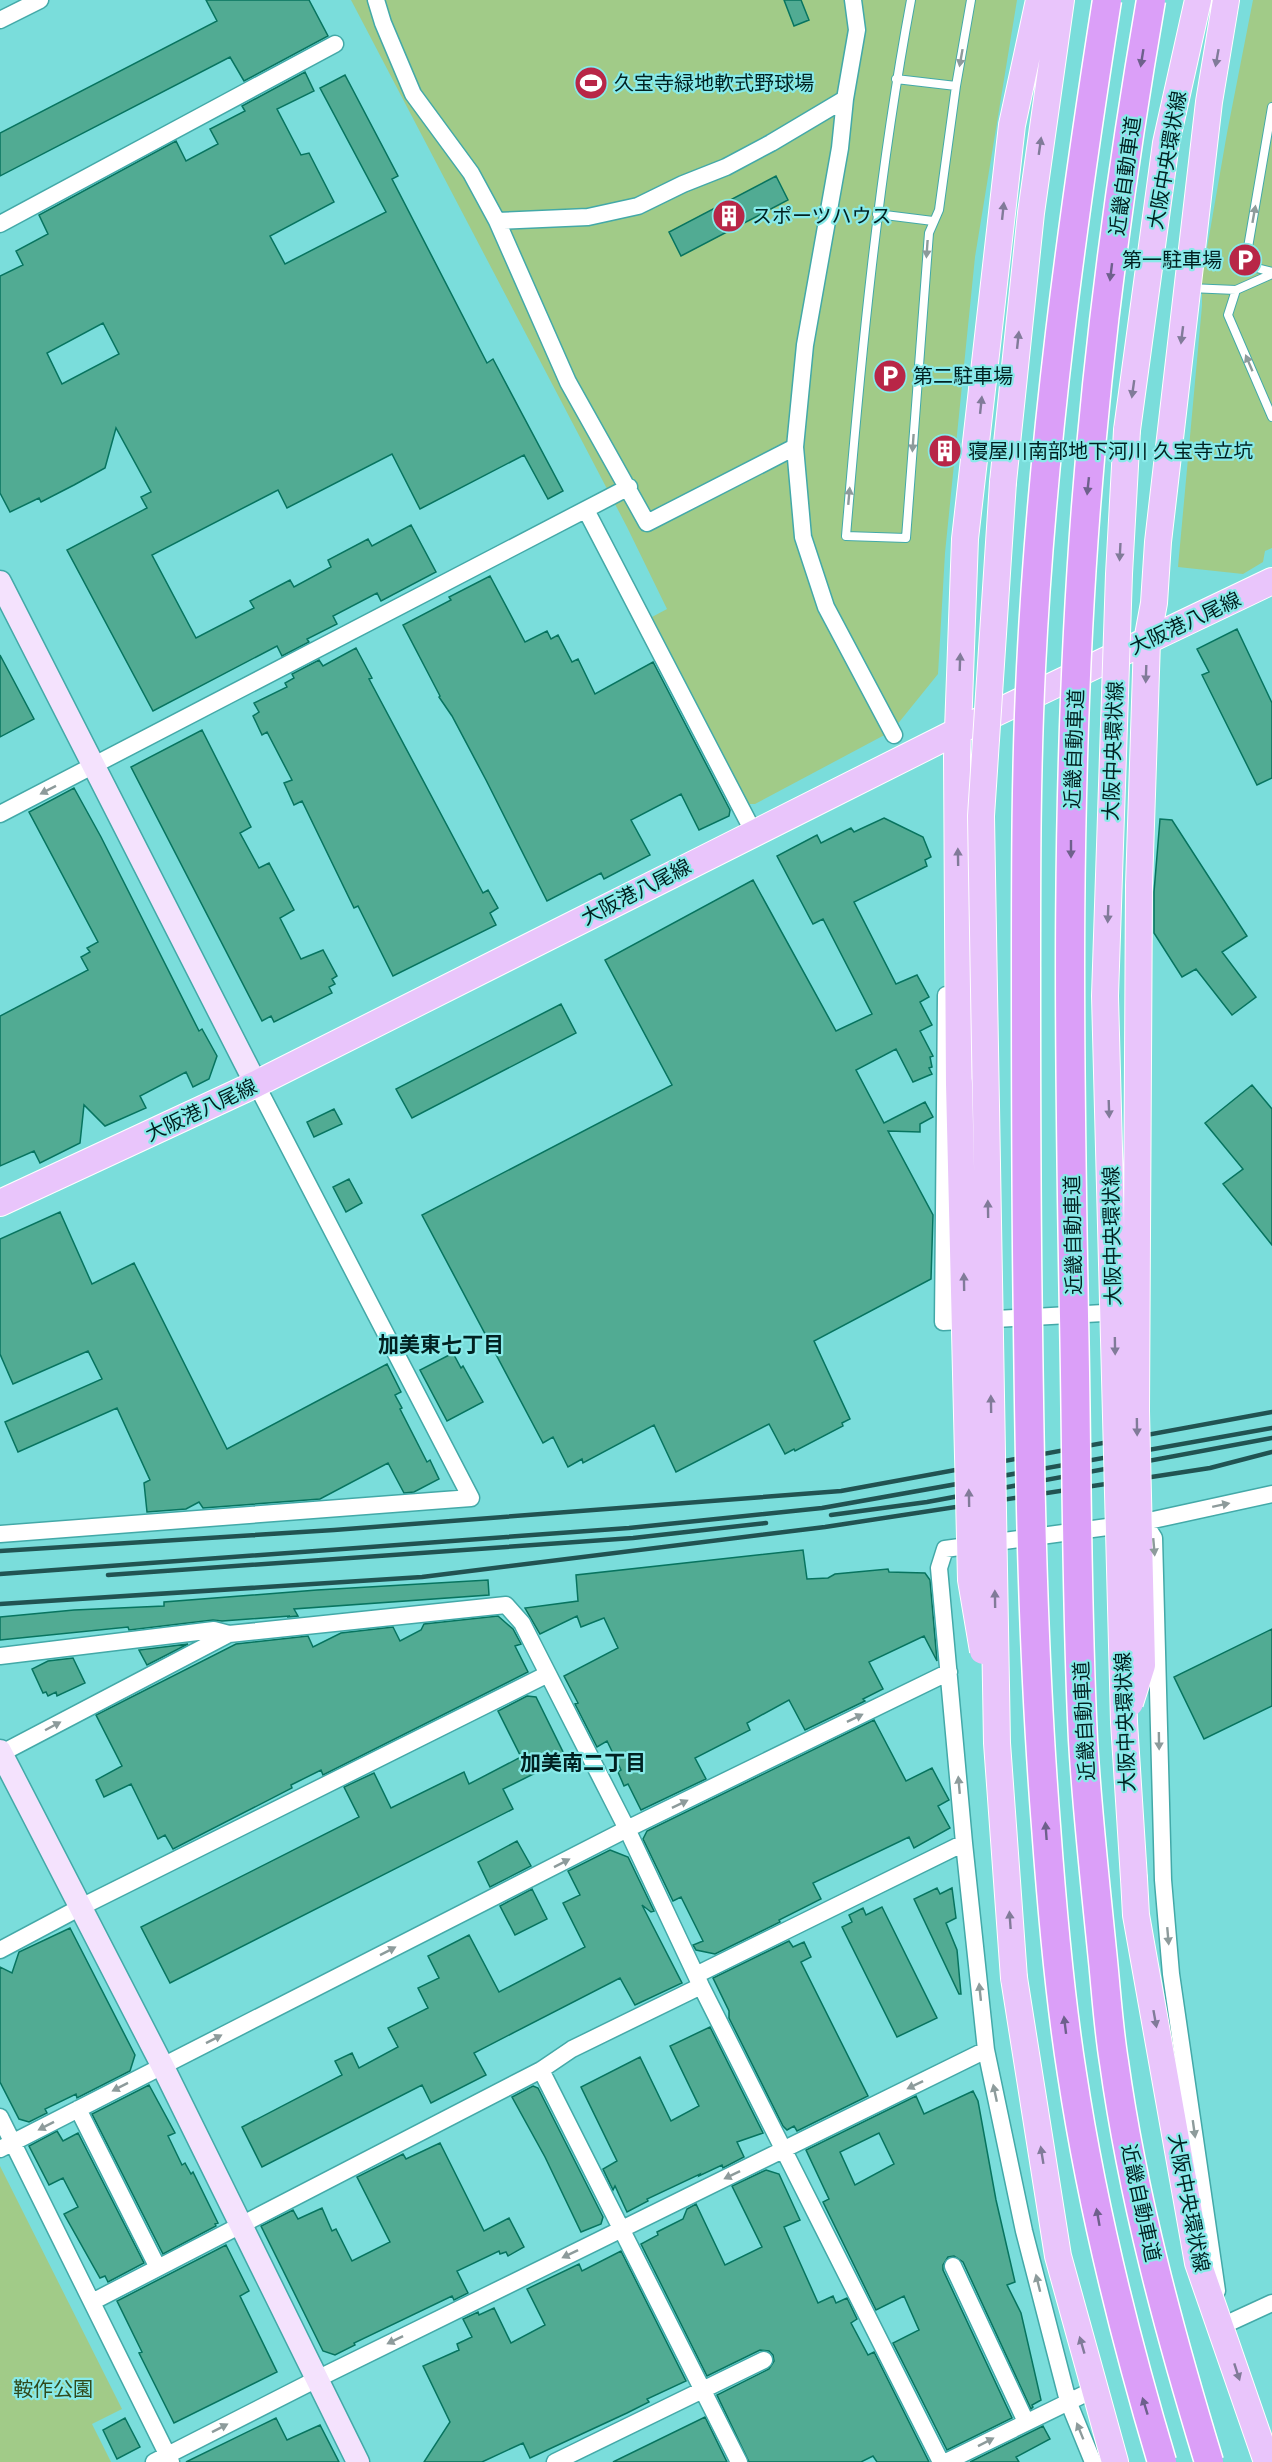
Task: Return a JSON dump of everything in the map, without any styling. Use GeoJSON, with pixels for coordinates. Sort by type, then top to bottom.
{"type":"FeatureCollection","features":[{"type":"Feature","properties":{"kind":"highway"},"geometry":{"type":"LineString","coordinates":[[1107,0],[1078,186],[1057,355],[1042,510],[1031,669],[1027,839],[1025,1189],[1031,1567],[1051,1904],[1071,2072],[1100,2229],[1137,2379],[1162,2462]]}},
{"type":"Feature","properties":{"kind":"highway","name":"近畿自動車道"},"geometry":{"type":"LineString","coordinates":[[1151,0],[1121,194],[1101,355],[1086,508],[1077,668],[1071,899],[1072,1196],[1078,1554],[1083,1740],[1114,2062],[1141,2213],[1179,2363],[1209,2462]]}},
{"type":"Feature","properties":{"kind":"main road"},"geometry":{"type":"LineString","coordinates":[[997,1743],[971,1580],[959,1083],[958,731],[968,515],[1012,125],[1039,0]]}},
{"type":"Feature","properties":{"kind":"main road"},"geometry":{"type":"LineString","coordinates":[[1061,0],[1030,213],[1003,482],[981,816],[997,1743],[1014,1978],[1058,2256],[1115,2462]]}},
{"type":"Feature","properties":{"kind":"main road","name":"大阪中央環状線"},"geometry":{"type":"LineString","coordinates":[[1198,0],[1166,143],[1127,430],[1119,574],[1105,996],[1124,1722],[1136,1915],[1198,2263],[1222,2326],[1267,2462]]}},
{"type":"Feature","properties":{"kind":"main road"},"geometry":{"type":"LineString","coordinates":[[1124,1722],[1142,1665],[1136,1411],[1139,886],[1147,641],[1154,603],[1158,542],[1209,102],[1226,0]]}},
{"type":"Feature","properties":{"kind":"main road","name":"大阪港八尾線"},"geometry":{"type":"LineString","coordinates":[[0,1203],[256,1084],[958,731],[1272,581]]}},
{"type":"Feature","properties":{"kind":"street"},"geometry":{"type":"LineString","coordinates":[[0,21],[40,0]]}},
{"type":"Feature","properties":{"kind":"street"},"geometry":{"type":"LineString","coordinates":[[376,0],[382,22],[413,94],[471,173],[497,220],[568,382],[629,487],[647,523],[795,447]]}},
{"type":"Feature","properties":{"kind":"street"},"geometry":{"type":"LineString","coordinates":[[853,0],[857,30],[845,99],[840,148],[805,345],[795,447],[803,537],[826,607],[894,735]]}},
{"type":"Feature","properties":{"kind":"street"},"geometry":{"type":"LineString","coordinates":[[0,224],[335,44]]}},
{"type":"Feature","properties":{"kind":"street"},"geometry":{"type":"LineString","coordinates":[[497,220],[588,217],[638,206],[683,184],[726,167],[845,99]]}},
{"type":"Feature","properties":{"kind":"street"},"geometry":{"type":"LineString","coordinates":[[0,814],[629,487]]}},
{"type":"Feature","properties":{"kind":"street"},"geometry":{"type":"LineString","coordinates":[[586,510],[754,833]]}},
{"type":"Feature","properties":{"kind":"street"},"geometry":{"type":"LineString","coordinates":[[0,582],[96,766],[256,1084],[471,1498],[0,1534]]}},
{"type":"Feature","properties":{"kind":"street"},"geometry":{"type":"LineString","coordinates":[[959,893],[946,978],[943,1322],[1149,1310],[1148,961],[1139,886]]}},
{"type":"Feature","properties":{"kind":"street"},"geometry":{"type":"LineString","coordinates":[[1092,2462],[1068,2401],[1024,2231],[986,2050],[939,1569],[945,1549],[1144,1522],[1272,1494]]}},
{"type":"Feature","properties":{"kind":"street"},"geometry":{"type":"LineString","coordinates":[[1144,1522],[1154,1538],[1163,1880],[1171,1974],[1222,2326],[1272,2303]]}},
{"type":"Feature","properties":{"kind":"street"},"geometry":{"type":"LineString","coordinates":[[0,1656],[214,1630],[229,1634],[506,1605],[522,1623],[627,1830],[698,1981],[943,2462],[1095,2389]]}},
{"type":"Feature","properties":{"kind":"street"},"geometry":{"type":"LineString","coordinates":[[229,1634],[0,1752],[162,2066],[358,2462]]}},
{"type":"Feature","properties":{"kind":"street"},"geometry":{"type":"LineString","coordinates":[[6,2146],[627,1830],[949,1672]]}},
{"type":"Feature","properties":{"kind":"street"},"geometry":{"type":"LineString","coordinates":[[0,1950],[79,1908],[548,1674]]}},
{"type":"Feature","properties":{"kind":"street"},"geometry":{"type":"LineString","coordinates":[[92,2302],[157,2266],[541,2070],[572,2049],[698,1981],[964,1843]]}},
{"type":"Feature","properties":{"kind":"street"},"geometry":{"type":"LineString","coordinates":[[0,2117],[6,2146],[92,2302],[164,2460],[317,2379],[986,2050]]}},
{"type":"Feature","properties":{"kind":"street"},"geometry":{"type":"LineString","coordinates":[[541,2070],[623,2228],[739,2462]]}},
{"type":"Feature","properties":{"kind":"street"},"geometry":{"type":"LineString","coordinates":[[78,2109],[157,2266]]}},
{"type":"Feature","properties":{"kind":"street"},"geometry":{"type":"LineString","coordinates":[[953,2266],[1026,2422]]}},
{"type":"Feature","properties":{"kind":"street"},"geometry":{"type":"LineString","coordinates":[[555,2462],[764,2360]]}},
{"type":"Feature","properties":{"kind":"lane"},"geometry":{"type":"LineString","coordinates":[[911,0],[896,79],[877,214],[860,365],[846,536],[906,538],[928,233],[939,210],[956,86],[971,0]]}},
{"type":"Feature","properties":{"kind":"lane"},"geometry":{"type":"LineString","coordinates":[[896,79],[956,86]]}},
{"type":"Feature","properties":{"kind":"lane"},"geometry":{"type":"LineString","coordinates":[[1272,107],[1245,265],[1272,273]]}},
{"type":"Feature","properties":{"kind":"lane"},"geometry":{"type":"LineString","coordinates":[[877,214],[933,221]]}},
{"type":"Feature","properties":{"kind":"lane"},"geometry":{"type":"LineString","coordinates":[[1188,288],[1236,290],[1272,273]]}},
{"type":"Feature","properties":{"kind":"lane"},"geometry":{"type":"LineString","coordinates":[[1236,290],[1228,315],[1272,417]]}},
{"type":"Feature","properties":{"kind":"green space"},"geometry":{"type":"Polygon","coordinates":[[[351,0],[1017,0],[975,257],[945,553],[938,674],[892,731],[755,804],[748,804],[652,617],[667,609],[627,527],[351,0]]]}},
{"type":"Feature","properties":{"kind":"green space"},"geometry":{"type":"Polygon","coordinates":[[[1253,0],[1272,0],[1272,548],[1265,551],[1263,562],[1243,574],[1178,567],[1202,306],[1202,277],[1253,0]]]}},
{"type":"Feature","properties":{"kind":"green space","name":"鞍作公園"},"geometry":{"type":"Polygon","coordinates":[[[0,2166],[122,2409],[92,2424],[111,2462],[0,2462],[0,2166]]]}},
{"type":"Feature","properties":{"kind":"building"},"geometry":{"type":"Polygon","coordinates":[[[206,0],[309,0],[328,36],[244,81],[230,57],[0,176],[0,133],[217,21],[206,0]]]}},
{"type":"Feature","properties":{"kind":"building"},"geometry":{"type":"Polygon","coordinates":[[[784,0],[801,0],[809,20],[794,26],[784,0]]]}},
{"type":"Feature","properties":{"kind":"building"},"geometry":{"type":"Polygon","coordinates":[[[305,72],[314,91],[277,109],[301,155],[309,153],[334,202],[270,236],[285,264],[386,212],[320,88],[345,75],[398,176],[392,179],[487,363],[493,359],[563,491],[548,499],[524,455],[420,509],[392,454],[287,508],[278,490],[152,555],[196,638],[254,608],[250,601],[290,580],[294,587],[331,567],[328,560],[368,539],[372,546],[411,525],[436,572],[381,601],[377,593],[333,616],[337,624],[307,639],[309,642],[282,656],[277,646],[153,711],[67,550],[147,508],[141,497],[151,492],[116,428],[105,468],[41,502],[39,498],[10,512],[0,493],[0,276],[23,265],[16,251],[48,234],[39,215],[176,141],[186,161],[218,144],[210,129],[245,111],[242,106],[305,72]],[[103,323],[47,353],[62,384],[119,354],[103,323]]]}},
{"type":"Feature","properties":{"kind":"building","name":"スポーツハウス"},"geometry":{"type":"Polygon","coordinates":[[[776,176],[788,200],[681,256],[669,232],[776,176]]]}},
{"type":"Feature","properties":{"kind":"building"},"geometry":{"type":"Polygon","coordinates":[[[490,576],[525,642],[547,631],[551,639],[558,635],[572,662],[578,659],[595,694],[653,662],[730,810],[729,816],[699,830],[681,794],[631,820],[650,855],[604,879],[601,873],[547,901],[486,780],[452,716],[439,697],[403,625],[451,600],[449,597],[490,576]]]}},
{"type":"Feature","properties":{"kind":"building"},"geometry":{"type":"Polygon","coordinates":[[[1237,629],[1272,703],[1272,778],[1257,785],[1202,675],[1209,672],[1197,649],[1237,629]]]}},
{"type":"Feature","properties":{"kind":"building"},"geometry":{"type":"Polygon","coordinates":[[[356,648],[372,678],[369,679],[483,893],[488,890],[498,908],[490,913],[496,925],[393,976],[358,906],[354,908],[302,801],[294,805],[284,783],[292,780],[267,732],[262,735],[253,716],[259,712],[254,703],[287,687],[285,683],[294,678],[292,674],[319,660],[323,666],[356,648]]]}},
{"type":"Feature","properties":{"kind":"building"},"geometry":{"type":"Polygon","coordinates":[[[0,655],[34,719],[0,737],[0,655]]]}},
{"type":"Feature","properties":{"kind":"building"},"geometry":{"type":"Polygon","coordinates":[[[202,730],[251,827],[240,833],[259,868],[269,863],[294,910],[280,918],[301,959],[323,950],[337,976],[332,979],[335,984],[329,987],[332,993],[274,1022],[271,1016],[262,1021],[131,767],[202,730]]]}},
{"type":"Feature","properties":{"kind":"building"},"geometry":{"type":"Polygon","coordinates":[[[74,788],[199,1031],[202,1029],[217,1056],[209,1079],[193,1087],[186,1072],[140,1096],[146,1108],[105,1126],[84,1105],[80,1143],[40,1163],[34,1151],[0,1166],[0,1016],[88,970],[81,957],[90,952],[87,948],[98,942],[29,812],[74,788]]]}},
{"type":"Feature","properties":{"kind":"building"},"geometry":{"type":"Polygon","coordinates":[[[884,818],[923,837],[931,857],[925,860],[927,866],[854,902],[896,984],[917,975],[929,997],[920,1002],[932,1025],[920,1031],[933,1056],[930,1057],[932,1067],[929,1068],[932,1074],[913,1082],[896,1049],[856,1070],[884,1123],[925,1102],[933,1117],[920,1124],[920,1132],[888,1131],[933,1215],[931,1279],[814,1341],[850,1419],[842,1423],[843,1426],[795,1451],[794,1449],[785,1454],[769,1424],[676,1472],[654,1425],[583,1463],[582,1459],[568,1467],[553,1437],[543,1443],[422,1215],[672,1085],[605,960],[753,880],[836,1031],[872,1014],[823,919],[813,924],[777,856],[817,835],[821,843],[851,828],[854,832],[884,818]]]}},
{"type":"Feature","properties":{"kind":"building"},"geometry":{"type":"Polygon","coordinates":[[[1160,819],[1172,820],[1247,936],[1222,952],[1256,997],[1232,1015],[1196,969],[1182,977],[1154,933],[1154,892],[1160,819]]]}},
{"type":"Feature","properties":{"kind":"building"},"geometry":{"type":"Polygon","coordinates":[[[561,1004],[576,1033],[412,1118],[396,1089],[561,1004]]]}},
{"type":"Feature","properties":{"kind":"building"},"geometry":{"type":"Polygon","coordinates":[[[1252,1085],[1272,1109],[1272,1245],[1223,1184],[1243,1169],[1205,1123],[1252,1085]]]}},
{"type":"Feature","properties":{"kind":"building"},"geometry":{"type":"Polygon","coordinates":[[[334,1109],[342,1124],[314,1137],[307,1122],[334,1109]]]}},
{"type":"Feature","properties":{"kind":"building"},"geometry":{"type":"Polygon","coordinates":[[[349,1179],[362,1203],[346,1212],[333,1187],[349,1179]]]}},
{"type":"Feature","properties":{"kind":"building"},"geometry":{"type":"Polygon","coordinates":[[[60,1212],[92,1284],[134,1263],[227,1449],[387,1364],[401,1392],[395,1395],[402,1408],[400,1409],[427,1462],[430,1460],[439,1479],[414,1492],[404,1493],[388,1463],[320,1499],[203,1508],[199,1502],[186,1509],[147,1512],[144,1483],[150,1480],[117,1408],[18,1452],[5,1422],[102,1379],[88,1351],[13,1384],[0,1354],[0,1239],[60,1212]]]}},
{"type":"Feature","properties":{"kind":"building"},"geometry":{"type":"Polygon","coordinates":[[[453,1353],[483,1402],[447,1421],[420,1370],[453,1353]]]}},
{"type":"Feature","properties":{"kind":"building"},"geometry":{"type":"Polygon","coordinates":[[[803,1550],[807,1579],[888,1569],[889,1572],[925,1573],[930,1580],[937,1661],[924,1636],[869,1662],[883,1689],[863,1699],[865,1701],[805,1730],[789,1700],[747,1723],[750,1730],[695,1758],[706,1779],[641,1810],[628,1784],[624,1786],[618,1772],[621,1770],[607,1741],[597,1747],[575,1704],[578,1703],[564,1676],[618,1648],[604,1618],[581,1627],[577,1616],[540,1634],[525,1608],[578,1601],[576,1575],[803,1550]]]}},
{"type":"Feature","properties":{"kind":"building"},"geometry":{"type":"Polygon","coordinates":[[[488,1580],[489,1595],[294,1609],[298,1616],[213,1620],[129,1630],[128,1627],[0,1640],[0,1617],[74,1610],[164,1606],[164,1602],[317,1590],[488,1580]]]}},
{"type":"Feature","properties":{"kind":"building"},"geometry":{"type":"Polygon","coordinates":[[[498,1616],[513,1629],[521,1644],[515,1646],[528,1672],[323,1775],[321,1770],[291,1785],[292,1788],[173,1849],[165,1835],[158,1839],[131,1784],[104,1797],[96,1780],[122,1766],[96,1715],[236,1644],[308,1636],[313,1647],[341,1633],[393,1627],[400,1641],[421,1630],[424,1624],[498,1616]]]}},
{"type":"Feature","properties":{"kind":"building"},"geometry":{"type":"Polygon","coordinates":[[[1272,1629],[1272,1706],[1204,1739],[1174,1677],[1272,1629]]]}},
{"type":"Feature","properties":{"kind":"building"},"geometry":{"type":"Polygon","coordinates":[[[188,1644],[147,1665],[139,1650],[188,1644]]]}},
{"type":"Feature","properties":{"kind":"building"},"geometry":{"type":"Polygon","coordinates":[[[73,1658],[85,1683],[57,1696],[56,1692],[48,1696],[46,1692],[43,1693],[32,1669],[48,1661],[73,1658]]]}},
{"type":"Feature","properties":{"kind":"building"},"geometry":{"type":"Polygon","coordinates":[[[527,1696],[536,1697],[566,1758],[503,1789],[513,1809],[170,1983],[141,1927],[359,1817],[344,1787],[374,1773],[391,1808],[464,1772],[469,1784],[521,1757],[498,1711],[527,1696]]]}},
{"type":"Feature","properties":{"kind":"building"},"geometry":{"type":"Polygon","coordinates":[[[874,1720],[906,1781],[932,1768],[949,1800],[938,1806],[950,1828],[914,1848],[909,1837],[813,1883],[821,1899],[715,1954],[696,1950],[693,1945],[703,1941],[681,1897],[673,1901],[643,1839],[647,1831],[874,1720]]]}},
{"type":"Feature","properties":{"kind":"building"},"geometry":{"type":"Polygon","coordinates":[[[517,1841],[531,1866],[490,1887],[478,1862],[517,1841]]]}},
{"type":"Feature","properties":{"kind":"building"},"geometry":{"type":"Polygon","coordinates":[[[610,1850],[628,1857],[654,1911],[651,1912],[642,1905],[682,1983],[635,2005],[620,1978],[474,2053],[486,2075],[431,2103],[422,2085],[262,2167],[242,2127],[342,2075],[335,2061],[352,2053],[359,2068],[398,2047],[388,2028],[428,2008],[418,1988],[439,1978],[428,1956],[469,1935],[499,1992],[585,1947],[563,1903],[580,1895],[568,1871],[610,1850]]]}},
{"type":"Feature","properties":{"kind":"building"},"geometry":{"type":"Polygon","coordinates":[[[937,1888],[940,1894],[952,1888],[956,1918],[946,1923],[957,1950],[961,1994],[914,1899],[937,1888]]]}},
{"type":"Feature","properties":{"kind":"building"},"geometry":{"type":"Polygon","coordinates":[[[532,1889],[547,1919],[515,1935],[500,1906],[532,1889]]]}},
{"type":"Feature","properties":{"kind":"building"},"geometry":{"type":"Polygon","coordinates":[[[882,1907],[937,2018],[897,2037],[842,1927],[852,1922],[849,1915],[863,1908],[866,1915],[882,1907]]]}},
{"type":"Feature","properties":{"kind":"building"},"geometry":{"type":"Polygon","coordinates":[[[70,1928],[135,2055],[130,2071],[77,2098],[76,2094],[45,2109],[47,2113],[29,2122],[19,2119],[0,2082],[0,1967],[12,1973],[19,1952],[70,1928]]]}},
{"type":"Feature","properties":{"kind":"building"},"geometry":{"type":"Polygon","coordinates":[[[789,1941],[793,1947],[804,1942],[811,1957],[801,1962],[868,2096],[797,2131],[794,2126],[787,2130],[783,2126],[729,2018],[729,2011],[713,1978],[789,1941]]]}},
{"type":"Feature","properties":{"kind":"building"},"geometry":{"type":"Polygon","coordinates":[[[710,2027],[763,2133],[737,2142],[744,2157],[723,2168],[722,2165],[699,2176],[700,2174],[647,2199],[648,2201],[627,2212],[615,2186],[613,2190],[603,2169],[617,2161],[581,2087],[640,2057],[671,2121],[699,2106],[670,2046],[710,2027]]]}},
{"type":"Feature","properties":{"kind":"building"},"geometry":{"type":"Polygon","coordinates":[[[149,2085],[175,2133],[168,2136],[182,2165],[185,2163],[191,2174],[193,2172],[218,2223],[163,2254],[92,2114],[149,2085]]]}},
{"type":"Feature","properties":{"kind":"building"},"geometry":{"type":"Polygon","coordinates":[[[533,2086],[538,2088],[603,2217],[601,2224],[581,2232],[545,2157],[512,2097],[533,2086]]]}},
{"type":"Feature","properties":{"kind":"building"},"geometry":{"type":"Polygon","coordinates":[[[973,2091],[978,2101],[996,2200],[1015,2282],[1007,2285],[1021,2313],[1041,2400],[1032,2405],[1031,2409],[963,2262],[954,2256],[948,2257],[943,2270],[1012,2418],[947,2450],[893,2343],[919,2330],[904,2296],[876,2310],[823,2202],[829,2199],[806,2150],[916,2096],[924,2114],[973,2091]],[[879,2133],[840,2152],[855,2185],[894,2164],[879,2133]]]}},
{"type":"Feature","properties":{"kind":"building"},"geometry":{"type":"Polygon","coordinates":[[[57,2131],[63,2141],[78,2133],[144,2263],[108,2282],[105,2276],[100,2278],[64,2214],[78,2207],[63,2178],[49,2185],[29,2146],[57,2131]]]}},
{"type":"Feature","properties":{"kind":"building"},"geometry":{"type":"Polygon","coordinates":[[[440,2143],[484,2231],[509,2218],[524,2247],[508,2256],[506,2252],[500,2254],[499,2251],[457,2271],[468,2293],[454,2300],[452,2296],[354,2343],[355,2345],[335,2355],[323,2351],[261,2226],[293,2210],[298,2219],[322,2208],[332,2231],[336,2229],[352,2261],[390,2242],[357,2177],[403,2154],[406,2159],[440,2143]]]}},
{"type":"Feature","properties":{"kind":"building"},"geometry":{"type":"Polygon","coordinates":[[[766,2170],[779,2174],[800,2220],[784,2227],[818,2303],[833,2296],[836,2303],[847,2298],[857,2319],[851,2323],[868,2355],[874,2352],[929,2462],[877,2462],[873,2456],[861,2462],[749,2462],[717,2395],[769,2369],[774,2361],[773,2355],[769,2351],[760,2350],[707,2376],[641,2244],[658,2235],[657,2232],[683,2219],[687,2209],[696,2204],[725,2265],[762,2247],[732,2186],[766,2170]]]}},
{"type":"Feature","properties":{"kind":"building"},"geometry":{"type":"Polygon","coordinates":[[[226,2245],[249,2291],[240,2296],[277,2372],[174,2423],[139,2353],[142,2352],[117,2301],[226,2245]]]}},
{"type":"Feature","properties":{"kind":"building"},"geometry":{"type":"Polygon","coordinates":[[[621,2251],[686,2381],[647,2399],[649,2402],[627,2413],[530,2458],[523,2443],[482,2462],[424,2462],[450,2422],[423,2366],[459,2350],[457,2344],[472,2337],[463,2319],[494,2308],[511,2343],[545,2325],[527,2289],[579,2264],[582,2271],[621,2251]]]}},
{"type":"Feature","properties":{"kind":"building"},"geometry":{"type":"Polygon","coordinates":[[[705,2417],[727,2462],[613,2462],[705,2417]]]}},
{"type":"Feature","properties":{"kind":"building"},"geometry":{"type":"Polygon","coordinates":[[[125,2418],[140,2447],[117,2459],[103,2430],[125,2418]]]}},
{"type":"Feature","properties":{"kind":"building"},"geometry":{"type":"Polygon","coordinates":[[[276,2418],[287,2440],[320,2425],[339,2462],[186,2462],[276,2418]]]}},
{"type":"Feature","properties":{"kind":"building"},"geometry":{"type":"Polygon","coordinates":[[[1043,2426],[1050,2439],[1016,2457],[1019,2462],[970,2462],[1043,2426]]]}},
{"type":"Feature","properties":{"kind":"railway"},"geometry":{"type":"LineString","coordinates":[[0,1551],[334,1530],[841,1491],[1272,1412]]}},
{"type":"Feature","properties":{"kind":"railway"},"geometry":{"type":"LineString","coordinates":[[0,1574],[629,1528],[822,1508],[1272,1428]]}},
{"type":"Feature","properties":{"kind":"railway"},"geometry":{"type":"LineString","coordinates":[[831,1515],[927,1502],[1272,1438]]}},
{"type":"Feature","properties":{"kind":"railway"},"geometry":{"type":"LineString","coordinates":[[0,1604],[422,1577],[825,1527],[1210,1468],[1272,1452]]}},
{"type":"Feature","properties":{"kind":"railway"},"geometry":{"type":"LineString","coordinates":[[108,1575],[633,1538],[766,1523]]}},
{"type":"Feature","properties":{"kind":"place","name":"久宝寺緑地軟式野球場"},"geometry":{"type":"Point","coordinates":[591,83]}},
{"type":"Feature","properties":{"kind":"place","name":"スポーツハウス"},"geometry":{"type":"Point","coordinates":[729,216]}},
{"type":"Feature","properties":{"kind":"place","name":"第一駐車場"},"geometry":{"type":"Point","coordinates":[1245,260]}},
{"type":"Feature","properties":{"kind":"place","name":"第二駐車場"},"geometry":{"type":"Point","coordinates":[890,376]}},
{"type":"Feature","properties":{"kind":"place","name":"寝屋川南部地下河川 久宝寺立坑"},"geometry":{"type":"Point","coordinates":[945,451]}},
{"type":"Feature","properties":{"kind":"district","name":"加美東七丁目"},"geometry":{"type":"Point","coordinates":[441,1345]}},
{"type":"Feature","properties":{"kind":"district","name":"加美南二丁目"},"geometry":{"type":"Point","coordinates":[583,1763]}}]}
